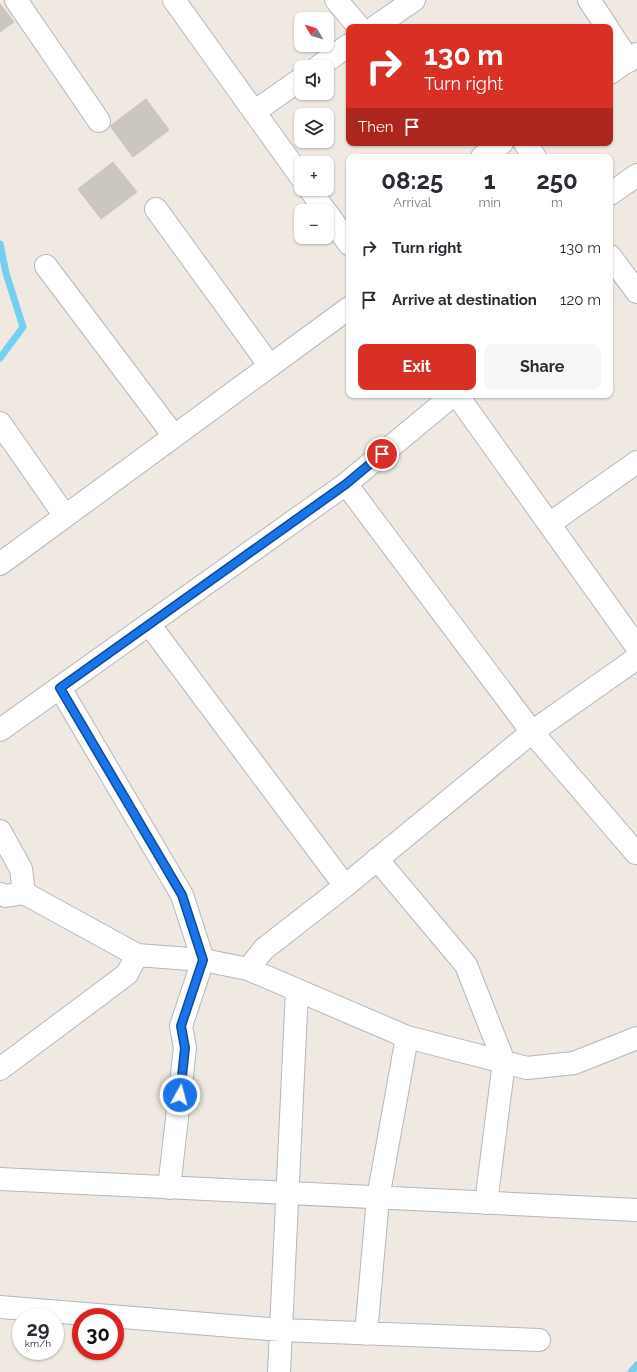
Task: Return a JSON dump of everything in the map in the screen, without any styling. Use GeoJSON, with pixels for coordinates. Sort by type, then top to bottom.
{"type":"FeatureCollection","features":[{"type":"Feature","properties":{"kind":"street"},"geometry":{"type":"LineString","coordinates":[[16,0],[99,121]]}},
{"type":"Feature","properties":{"kind":"street"},"geometry":{"type":"LineString","coordinates":[[174,0],[294,167]]}},
{"type":"Feature","properties":{"kind":"street"},"geometry":{"type":"LineString","coordinates":[[336,0],[356,24]]}},
{"type":"Feature","properties":{"kind":"street"},"geometry":{"type":"LineString","coordinates":[[379,24],[414,0]]}},
{"type":"Feature","properties":{"kind":"street"},"geometry":{"type":"LineString","coordinates":[[589,0],[605,24]]}},
{"type":"Feature","properties":{"kind":"street"},"geometry":{"type":"LineString","coordinates":[[613,35],[633,57],[613,71]]}},
{"type":"Feature","properties":{"kind":"street"},"geometry":{"type":"LineString","coordinates":[[328,60],[346,47]]}},
{"type":"Feature","properties":{"kind":"street"},"geometry":{"type":"LineString","coordinates":[[254,112],[294,84]]}},
{"type":"Feature","properties":{"kind":"street"},"geometry":{"type":"LineString","coordinates":[[486,154],[498,146]]}},
{"type":"Feature","properties":{"kind":"street"},"geometry":{"type":"LineString","coordinates":[[613,192],[637,175]]}},
{"type":"Feature","properties":{"kind":"street"},"geometry":{"type":"LineString","coordinates":[[156,209],[270,366]]}},
{"type":"Feature","properties":{"kind":"street"},"geometry":{"type":"LineString","coordinates":[[334,223],[346,240]]}},
{"type":"Feature","properties":{"kind":"street"},"geometry":{"type":"LineString","coordinates":[[613,260],[637,292]]}},
{"type":"Feature","properties":{"kind":"street"},"geometry":{"type":"LineString","coordinates":[[46,266],[174,436]]}},
{"type":"Feature","properties":{"kind":"street"},"geometry":{"type":"LineString","coordinates":[[0,564],[346,310]]}},
{"type":"Feature","properties":{"kind":"street"},"geometry":{"type":"LineString","coordinates":[[0,730],[346,484],[449,398]]}},
{"type":"Feature","properties":{"kind":"street"},"geometry":{"type":"LineString","coordinates":[[459,398],[637,647]]}},
{"type":"Feature","properties":{"kind":"street"},"geometry":{"type":"LineString","coordinates":[[0,424],[65,516]]}},
{"type":"Feature","properties":{"kind":"street"},"geometry":{"type":"LineString","coordinates":[[549,524],[637,462]]}},
{"type":"Feature","properties":{"kind":"street"},"geometry":{"type":"LineString","coordinates":[[346,484],[532,732],[636,852]]}},
{"type":"Feature","properties":{"kind":"street"},"geometry":{"type":"LineString","coordinates":[[150,624],[345,886]]}},
{"type":"Feature","properties":{"kind":"street"},"geometry":{"type":"LineString","coordinates":[[248,969],[264,949],[345,886],[532,732],[637,658]]}},
{"type":"Feature","properties":{"kind":"street"},"geometry":{"type":"LineString","coordinates":[[60,688],[182,895],[203,960],[181,1026],[185,1048],[168,1188]]}},
{"type":"Feature","properties":{"kind":"street"},"geometry":{"type":"LineString","coordinates":[[0,831],[21,868],[24,893]]}},
{"type":"Feature","properties":{"kind":"street"},"geometry":{"type":"LineString","coordinates":[[377,859],[466,965],[504,1062],[486,1203]]}},
{"type":"Feature","properties":{"kind":"street"},"geometry":{"type":"LineString","coordinates":[[0,894],[6,896],[24,893],[137,955],[203,960],[248,969],[407,1036],[527,1068],[574,1063],[637,1038]]}},
{"type":"Feature","properties":{"kind":"street"},"geometry":{"type":"LineString","coordinates":[[0,1069],[127,974],[137,955]]}},
{"type":"Feature","properties":{"kind":"street"},"geometry":{"type":"LineString","coordinates":[[279,1372],[297,990]]}},
{"type":"Feature","properties":{"kind":"street"},"geometry":{"type":"LineString","coordinates":[[366,1334],[378,1198],[407,1036]]}},
{"type":"Feature","properties":{"kind":"street"},"geometry":{"type":"LineString","coordinates":[[0,1179],[637,1210]]}},
{"type":"Feature","properties":{"kind":"street"},"geometry":{"type":"LineString","coordinates":[[0,1307],[281,1330],[539,1340]]}},
{"type":"Feature","properties":{"kind":"building"},"geometry":{"type":"Polygon","coordinates":[[[0,4],[14,22],[0,32],[0,4]]]}},
{"type":"Feature","properties":{"kind":"building"},"geometry":{"type":"Polygon","coordinates":[[[146,99],[169,130],[133,157],[110,126],[146,99]]]}},
{"type":"Feature","properties":{"kind":"building"},"geometry":{"type":"Polygon","coordinates":[[[113,162],[137,192],[101,219],[78,189],[113,162]]]}},
{"type":"Feature","properties":{"kind":"waterway"},"geometry":{"type":"LineString","coordinates":[[0,244],[6,273],[23,327],[0,358]]}},
{"type":"Feature","properties":{"kind":"waterway"},"geometry":{"type":"LineString","coordinates":[[631,1372],[637,1365]]}},
{"type":"Feature","properties":{"kind":"route"},"geometry":{"type":"LineString","coordinates":[[180,1095],[185,1048],[181,1026],[203,960],[182,895],[60,688],[346,484],[382,454]]}}]}
